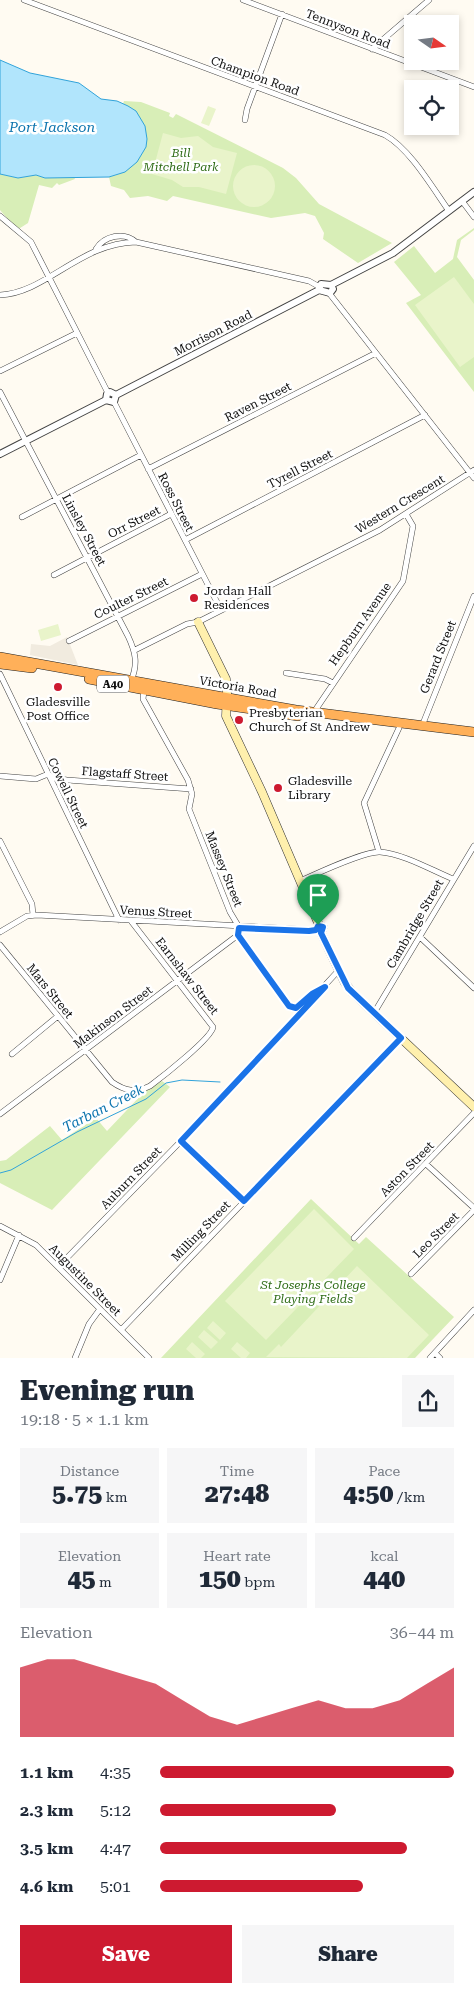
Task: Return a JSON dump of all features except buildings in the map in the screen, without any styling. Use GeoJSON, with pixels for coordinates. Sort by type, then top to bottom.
{"type":"FeatureCollection","features":[{"type":"Feature","properties":{"kind":"highway","name":"Victoria Road"},"geometry":{"type":"LineString","coordinates":[[0,657],[131,681],[226,702],[474,732]]}},
{"type":"Feature","properties":{"kind":"highway","name":"Victoria Road"},"geometry":{"type":"LineString","coordinates":[[0,664],[144,691],[474,738]]}},
{"type":"Feature","properties":{"kind":"main road"},"geometry":{"type":"LineString","coordinates":[[198,622],[226,679],[226,716],[262,792],[300,881],[318,930],[348,988],[474,1107]]}},
{"type":"Feature","properties":{"kind":"street","name":"Champion Road"},"geometry":{"type":"LineString","coordinates":[[24,0],[392,139],[415,164],[449,211]]}},
{"type":"Feature","properties":{"kind":"street","name":"Tennyson Road"},"geometry":{"type":"LineString","coordinates":[[243,0],[474,87]]}},
{"type":"Feature","properties":{"kind":"street"},"geometry":{"type":"LineString","coordinates":[[372,48],[429,0]]}},
{"type":"Feature","properties":{"kind":"street"},"geometry":{"type":"LineString","coordinates":[[245,120],[247,108],[282,14]]}},
{"type":"Feature","properties":{"kind":"street"},"geometry":{"type":"LineString","coordinates":[[318,288],[322,284],[332,285],[393,253],[474,192]]}},
{"type":"Feature","properties":{"kind":"street"},"geometry":{"type":"LineString","coordinates":[[462,201],[474,217]]}},
{"type":"Feature","properties":{"kind":"street"},"geometry":{"type":"LineString","coordinates":[[0,216],[31,242],[49,276],[76,333],[107,396],[110,403],[114,402],[116,395],[113,392],[107,396],[0,454]]}},
{"type":"Feature","properties":{"kind":"street"},"geometry":{"type":"LineString","coordinates":[[0,295],[17,293],[95,250],[120,242],[136,242],[309,281],[329,293],[425,415],[472,471],[474,478]]}},
{"type":"Feature","properties":{"kind":"street"},"geometry":{"type":"LineString","coordinates":[[329,293],[333,289],[332,285]]}},
{"type":"Feature","properties":{"kind":"street","name":"Morrison Road"},"geometry":{"type":"LineString","coordinates":[[116,395],[318,288]]}},
{"type":"Feature","properties":{"kind":"street"},"geometry":{"type":"LineString","coordinates":[[0,372],[76,333]]}},
{"type":"Feature","properties":{"kind":"street","name":"Raven Street"},"geometry":{"type":"LineString","coordinates":[[148,469],[376,353]]}},
{"type":"Feature","properties":{"kind":"street","name":"Linsley Street"},"geometry":{"type":"LineString","coordinates":[[0,392],[135,650]]}},
{"type":"Feature","properties":{"kind":"street","name":"Ross Street"},"geometry":{"type":"LineString","coordinates":[[114,402],[221,610]]}},
{"type":"Feature","properties":{"kind":"street","name":"Tyrell Street"},"geometry":{"type":"LineString","coordinates":[[185,540],[425,415]]}},
{"type":"Feature","properties":{"kind":"street"},"geometry":{"type":"LineString","coordinates":[[22,517],[141,455]]}},
{"type":"Feature","properties":{"kind":"street","name":"Western Crescent"},"geometry":{"type":"LineString","coordinates":[[135,650],[187,624],[198,622],[380,530],[472,471]]}},
{"type":"Feature","properties":{"kind":"street","name":"Orr Street"},"geometry":{"type":"LineString","coordinates":[[54,575],[171,514]]}},
{"type":"Feature","properties":{"kind":"street","name":"Hepburn Avenue"},"geometry":{"type":"LineString","coordinates":[[314,712],[403,581],[413,526],[406,514]]}},
{"type":"Feature","properties":{"kind":"street","name":"Coulter Street"},"geometry":{"type":"LineString","coordinates":[[69,641],[202,574]]}},
{"type":"Feature","properties":{"kind":"street","name":"Gerard Street"},"geometry":{"type":"LineString","coordinates":[[422,726],[474,596]]}},
{"type":"Feature","properties":{"kind":"street"},"geometry":{"type":"LineString","coordinates":[[131,681],[136,666],[135,650]]}},
{"type":"Feature","properties":{"kind":"street"},"geometry":{"type":"LineString","coordinates":[[286,673],[325,679],[333,683]]}},
{"type":"Feature","properties":{"kind":"street","name":"Cowell Street"},"geometry":{"type":"LineString","coordinates":[[0,674],[119,920]]}},
{"type":"Feature","properties":{"kind":"street","name":"Massey Street"},"geometry":{"type":"LineString","coordinates":[[144,691],[143,699],[183,770],[191,789],[189,809],[230,912],[239,928]]}},
{"type":"Feature","properties":{"kind":"street"},"geometry":{"type":"LineString","coordinates":[[379,852],[364,803],[399,728]]}},
{"type":"Feature","properties":{"kind":"street","name":"Flagstaff Street"},"geometry":{"type":"LineString","coordinates":[[0,776],[36,779],[43,778],[48,774],[54,778],[68,780],[191,789]]}},
{"type":"Feature","properties":{"kind":"street"},"geometry":{"type":"LineString","coordinates":[[0,841],[32,904],[33,915]]}},
{"type":"Feature","properties":{"kind":"street","name":"Cambridge Street"},"geometry":{"type":"LineString","coordinates":[[374,1012],[474,846]]}},
{"type":"Feature","properties":{"kind":"street"},"geometry":{"type":"LineString","coordinates":[[300,881],[367,854],[379,852],[397,856],[453,879]]}},
{"type":"Feature","properties":{"kind":"street","name":"Venus Street"},"geometry":{"type":"LineString","coordinates":[[0,932],[27,916],[33,915],[239,928],[318,930]]}},
{"type":"Feature","properties":{"kind":"street","name":"Earnshaw Street"},"geometry":{"type":"LineString","coordinates":[[85,1050],[112,1082],[121,1088],[135,1091],[150,1086],[196,1047],[213,1029],[212,1024],[179,980],[131,921]]}},
{"type":"Feature","properties":{"kind":"street"},"geometry":{"type":"LineString","coordinates":[[239,928],[238,935],[289,1006],[296,1008],[312,994],[325,987]]}},
{"type":"Feature","properties":{"kind":"street","name":"Makinson Street"},"geometry":{"type":"LineString","coordinates":[[0,1114],[238,935]]}},
{"type":"Feature","properties":{"kind":"street"},"geometry":{"type":"LineString","coordinates":[[420,937],[474,988]]}},
{"type":"Feature","properties":{"kind":"street","name":"Mars Street"},"geometry":{"type":"LineString","coordinates":[[0,945],[85,1050]]}},
{"type":"Feature","properties":{"kind":"street","name":"Auburn Street"},"geometry":{"type":"LineString","coordinates":[[58,1267],[181,1141],[339,970]]}},
{"type":"Feature","properties":{"kind":"street"},"geometry":{"type":"LineString","coordinates":[[12,1054],[58,1016]]}},
{"type":"Feature","properties":{"kind":"street","name":"Milling Street"},"geometry":{"type":"LineString","coordinates":[[121,1330],[401,1038]]}},
{"type":"Feature","properties":{"kind":"street","name":"Aston Street"},"geometry":{"type":"LineString","coordinates":[[354,1238],[474,1113]]}},
{"type":"Feature","properties":{"kind":"street"},"geometry":{"type":"LineString","coordinates":[[181,1141],[244,1201]]}},
{"type":"Feature","properties":{"kind":"street"},"geometry":{"type":"LineString","coordinates":[[426,1164],[474,1209]]}},
{"type":"Feature","properties":{"kind":"street","name":"Leo Street"},"geometry":{"type":"LineString","coordinates":[[411,1274],[474,1209]]}},
{"type":"Feature","properties":{"kind":"street","name":"Augustine Street"},"geometry":{"type":"LineString","coordinates":[[0,1226],[36,1245],[149,1358]]}},
{"type":"Feature","properties":{"kind":"street"},"geometry":{"type":"LineString","coordinates":[[0,1280],[19,1235]]}},
{"type":"Feature","properties":{"kind":"street"},"geometry":{"type":"LineString","coordinates":[[75,1358],[89,1324],[100,1309]]}},
{"type":"Feature","properties":{"kind":"street"},"geometry":{"type":"LineString","coordinates":[[430,1358],[474,1310]]}},
{"type":"Feature","properties":{"kind":"street"},"geometry":{"type":"LineString","coordinates":[[435,1352],[440,1358]]}},
{"type":"Feature","properties":{"kind":"green space","name":"Bill Mitchell Park"},"geometry":{"type":"Polygon","coordinates":[[[124,101],[141,102],[170,113],[169,116],[173,118],[176,114],[283,168],[296,178],[319,204],[392,243],[358,263],[323,239],[324,233],[315,216],[305,213],[271,218],[173,196],[167,201],[148,196],[130,198],[124,190],[111,186],[109,177],[123,172],[134,164],[142,152],[147,139],[128,106],[123,104],[124,101]]]}},
{"type":"Feature","properties":{"kind":"green space"},"geometry":{"type":"Polygon","coordinates":[[[208,106],[216,109],[209,126],[201,123],[208,106]]]}},
{"type":"Feature","properties":{"kind":"green space"},"geometry":{"type":"Polygon","coordinates":[[[163,133],[181,138],[198,136],[213,147],[237,153],[226,194],[199,187],[183,187],[172,180],[152,174],[163,133]]]}},
{"type":"Feature","properties":{"kind":"green space"},"geometry":{"type":"Polygon","coordinates":[[[254,165],[269,171],[275,186],[269,201],[254,207],[239,201],[233,186],[239,171],[254,165]]]}},
{"type":"Feature","properties":{"kind":"green space"},"geometry":{"type":"Polygon","coordinates":[[[0,174],[18,178],[36,175],[45,178],[74,177],[75,179],[59,185],[57,183],[52,188],[39,185],[28,223],[17,230],[0,210],[0,174]]]}},
{"type":"Feature","properties":{"kind":"green space"},"geometry":{"type":"Polygon","coordinates":[[[474,228],[461,240],[457,257],[474,280],[474,392],[406,303],[421,295],[394,262],[414,246],[435,273],[453,259],[457,240],[474,228]]]}},
{"type":"Feature","properties":{"kind":"green space"},"geometry":{"type":"Polygon","coordinates":[[[454,277],[474,304],[474,357],[460,367],[415,305],[454,277]]]}},
{"type":"Feature","properties":{"kind":"green space"},"geometry":{"type":"Polygon","coordinates":[[[58,624],[61,635],[41,641],[38,630],[58,624]]]}},
{"type":"Feature","properties":{"kind":"green space"},"geometry":{"type":"Polygon","coordinates":[[[162,1081],[170,1087],[52,1210],[0,1183],[0,1161],[6,1160],[50,1126],[62,1140],[96,1118],[107,1131],[144,1092],[162,1081]]]}},
{"type":"Feature","properties":{"kind":"green space","name":"St Josephs College Playing Fields"},"geometry":{"type":"Polygon","coordinates":[[[311,1199],[359,1244],[366,1237],[454,1317],[415,1358],[161,1358],[311,1199]]]}},
{"type":"Feature","properties":{"kind":"green space"},"geometry":{"type":"Polygon","coordinates":[[[314,1209],[354,1249],[266,1340],[225,1301],[314,1209]]]}},
{"type":"Feature","properties":{"kind":"green space"},"geometry":{"type":"Polygon","coordinates":[[[357,1266],[429,1335],[407,1358],[266,1357],[279,1344],[281,1347],[357,1266]]]}},
{"type":"Feature","properties":{"kind":"green space"},"geometry":{"type":"Polygon","coordinates":[[[213,1321],[226,1333],[220,1340],[207,1328],[213,1321]]]}},
{"type":"Feature","properties":{"kind":"green space"},"geometry":{"type":"Polygon","coordinates":[[[204,1330],[218,1342],[211,1349],[198,1337],[204,1330]]]}},
{"type":"Feature","properties":{"kind":"green space"},"geometry":{"type":"Polygon","coordinates":[[[192,1342],[205,1354],[201,1358],[196,1358],[186,1349],[192,1342]]]}},
{"type":"Feature","properties":{"kind":"green space"},"geometry":{"type":"Polygon","coordinates":[[[237,1342],[250,1353],[246,1358],[241,1358],[231,1349],[237,1342]]]}},
{"type":"Feature","properties":{"kind":"shaded area"},"geometry":{"type":"Polygon","coordinates":[[[67,637],[78,665],[30,655],[31,644],[50,646],[67,637]]]}},
{"type":"Feature","properties":{"kind":"water","name":"Port Jackson"},"geometry":{"type":"Polygon","coordinates":[[[0,60],[30,73],[79,83],[101,99],[117,101],[136,111],[145,126],[147,139],[146,147],[137,162],[125,172],[109,177],[45,178],[36,175],[18,178],[0,174],[0,60]]]}},
{"type":"Feature","properties":{"kind":"waterway","name":"Tarban Creek"},"geometry":{"type":"LineString","coordinates":[[0,1173],[11,1170],[77,1132],[146,1099],[166,1083],[182,1080],[220,1082]]}},
{"type":"Feature","properties":{"kind":"place","name":"Jordan Hall Residences"},"geometry":{"type":"Point","coordinates":[194,598]}},
{"type":"Feature","properties":{"kind":"place","name":"Gladesville Post Office"},"geometry":{"type":"Point","coordinates":[58,687]}},
{"type":"Feature","properties":{"kind":"place","name":"Presbyterian Church of St Andrew"},"geometry":{"type":"Point","coordinates":[239,720]}},
{"type":"Feature","properties":{"kind":"place","name":"Gladesville Library"},"geometry":{"type":"Point","coordinates":[278,788]}},
{"type":"Feature","properties":{"kind":"route"},"geometry":{"type":"LineString","coordinates":[[318,925],[323,927],[321,933],[348,988],[401,1038],[244,1201],[181,1141],[268,1045],[325,987],[312,994],[296,1008],[289,1006],[238,935],[239,928],[309,931],[316,930],[318,925]]}}]}
